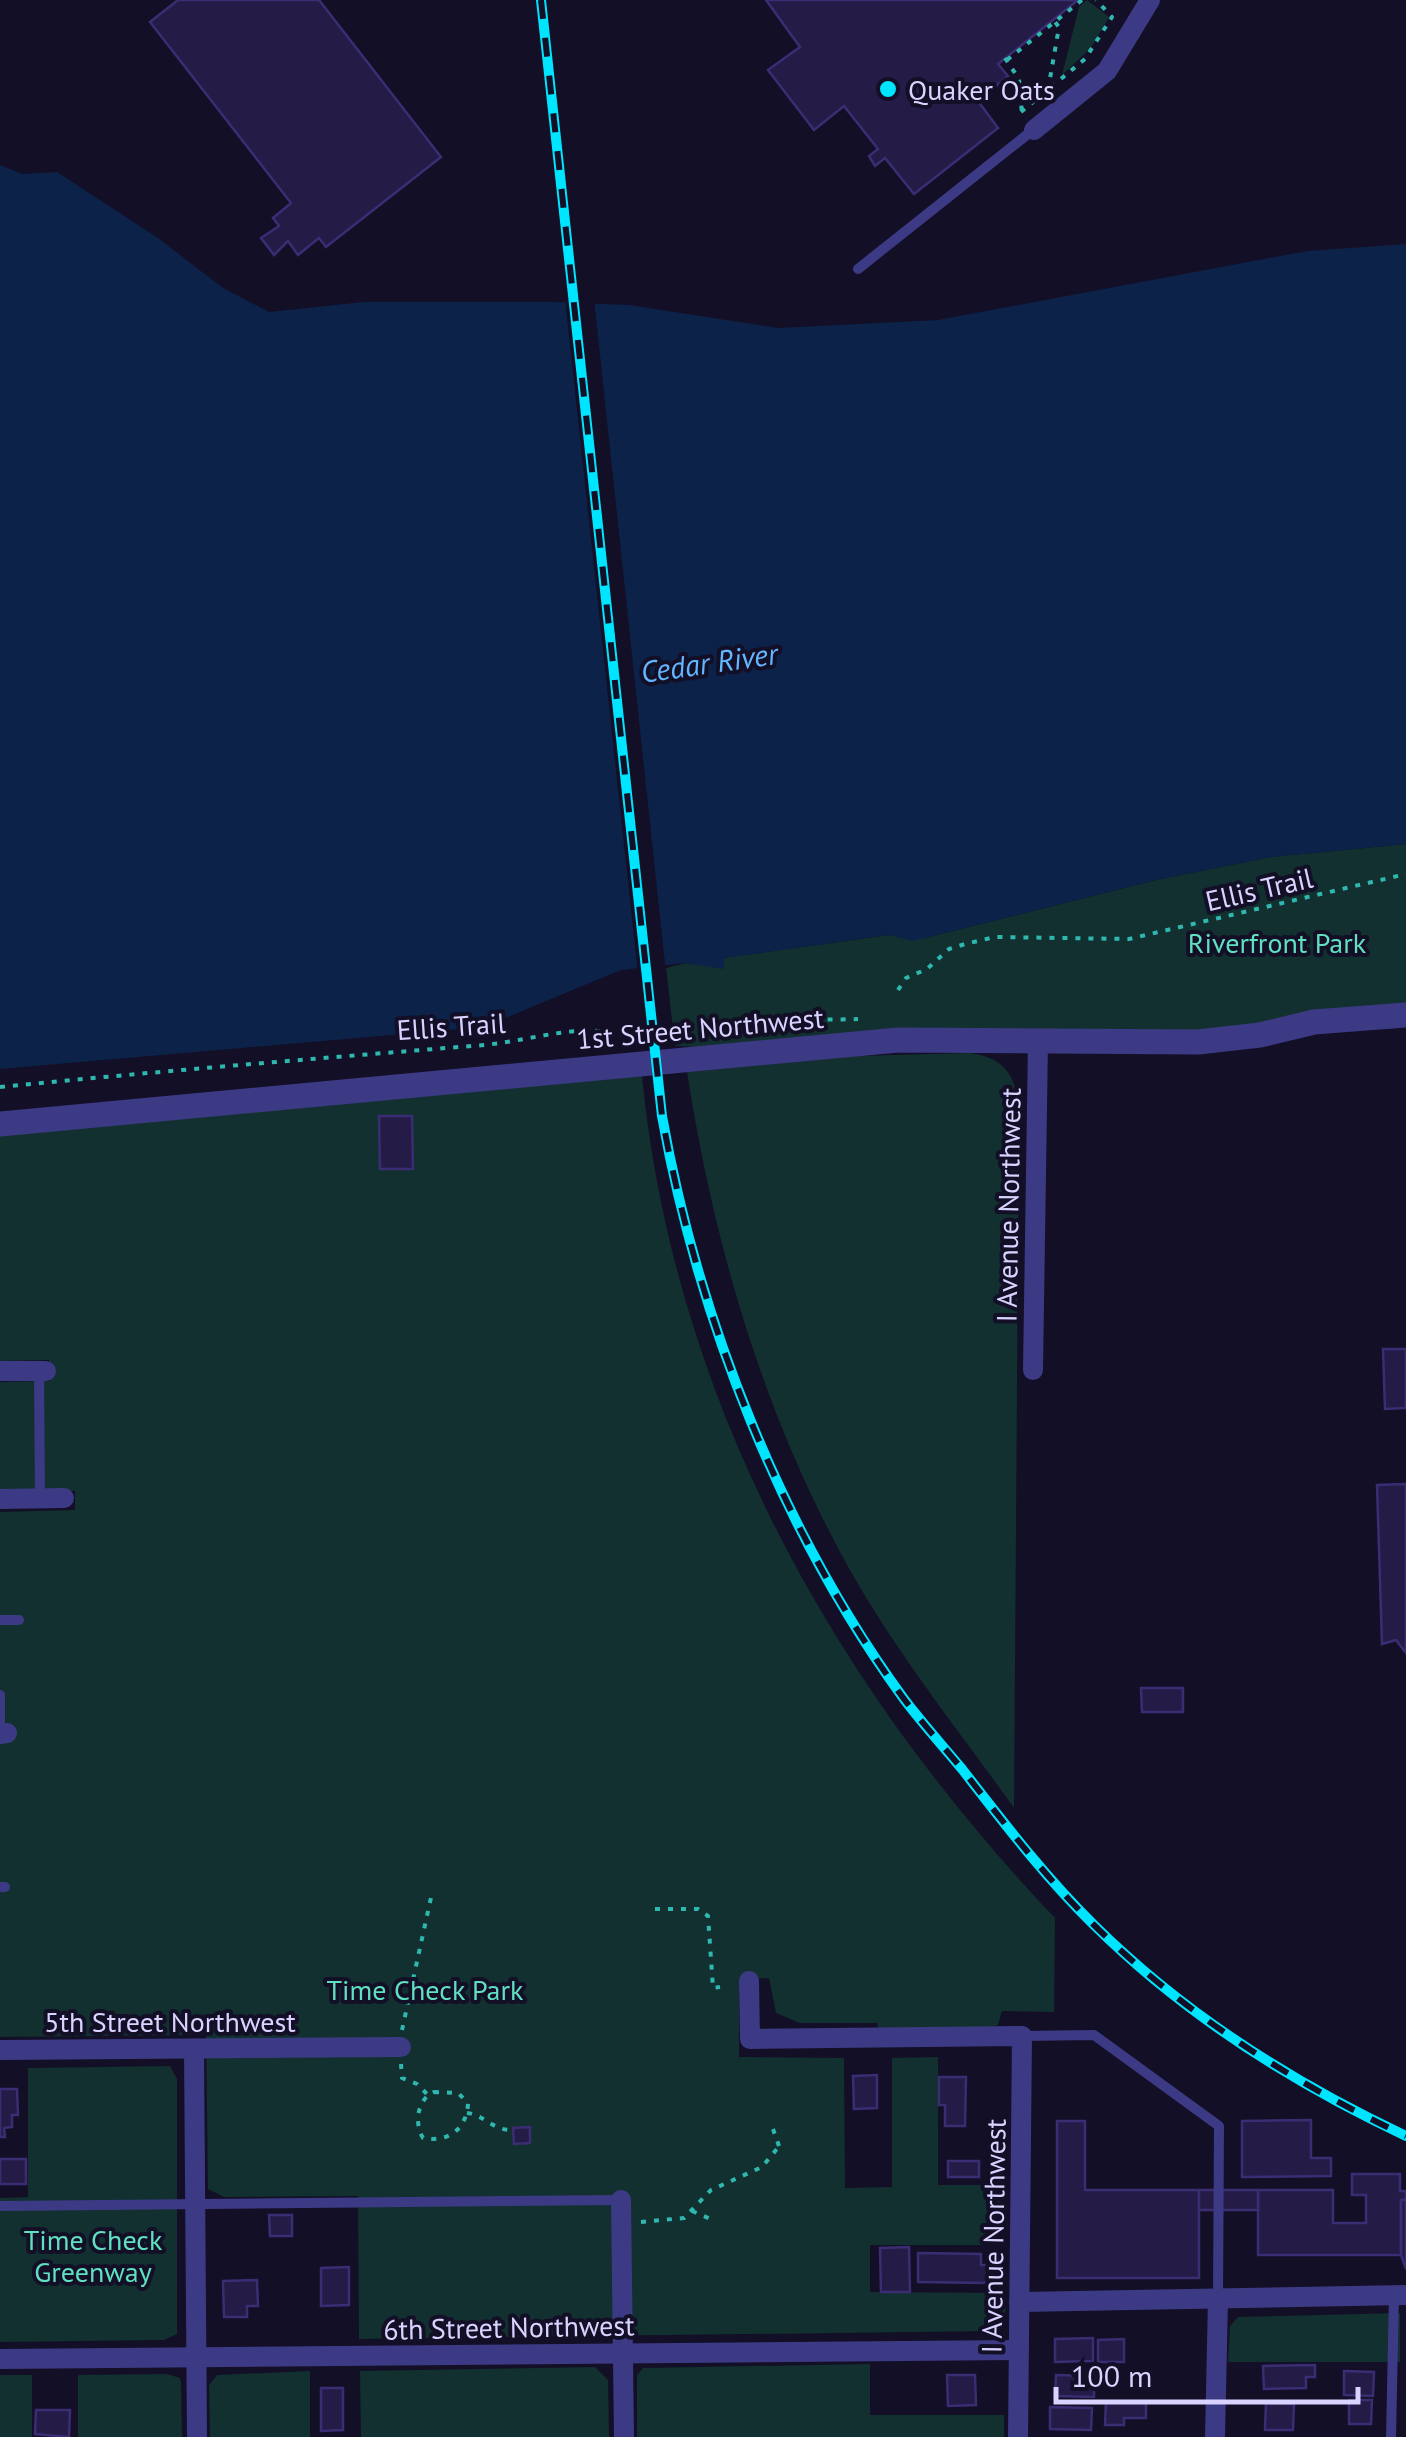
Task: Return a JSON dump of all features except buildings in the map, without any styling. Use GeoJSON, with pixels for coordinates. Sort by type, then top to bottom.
{"type":"FeatureCollection","features":[{"type":"Feature","properties":{"kind":"street"},"geometry":{"type":"LineString","coordinates":[[1030,126],[1107,72],[1150,0]]}},
{"type":"Feature","properties":{"kind":"street","name":"1st Street Northwest"},"geometry":{"type":"LineString","coordinates":[[0,1124],[879,1042],[1198,1042],[1260,1036],[1314,1022],[1406,1015]]}},
{"type":"Feature","properties":{"kind":"street","name":"I Avenue Northwest"},"geometry":{"type":"LineString","coordinates":[[1033,1370],[1038,1041]]}},
{"type":"Feature","properties":{"kind":"street"},"geometry":{"type":"LineString","coordinates":[[0,1371],[42,1371]]}},
{"type":"Feature","properties":{"kind":"street"},"geometry":{"type":"LineString","coordinates":[[0,1500],[64,1498]]}},
{"type":"Feature","properties":{"kind":"street"},"geometry":{"type":"LineString","coordinates":[[750,1981],[750,2039],[1022,2036]]}},
{"type":"Feature","properties":{"kind":"street","name":"I Avenue Northwest"},"geometry":{"type":"LineString","coordinates":[[1018,2437],[1022,2036]]}},
{"type":"Feature","properties":{"kind":"street","name":"5th Street Northwest"},"geometry":{"type":"LineString","coordinates":[[0,2050],[401,2047]]}},
{"type":"Feature","properties":{"kind":"street"},"geometry":{"type":"LineString","coordinates":[[194,2048],[197,2437]]}},
{"type":"Feature","properties":{"kind":"street"},"geometry":{"type":"LineString","coordinates":[[621,2200],[624,2437]]}},
{"type":"Feature","properties":{"kind":"street"},"geometry":{"type":"LineString","coordinates":[[1020,2302],[1400,2295]]}},
{"type":"Feature","properties":{"kind":"street"},"geometry":{"type":"LineString","coordinates":[[1215,2437],[1218,2299]]}},
{"type":"Feature","properties":{"kind":"street","name":"6th Street Northwest"},"geometry":{"type":"LineString","coordinates":[[0,2359],[1019,2350]]}},
{"type":"Feature","properties":{"kind":"lane"},"geometry":{"type":"LineString","coordinates":[[858,269],[1030,126]]}},
{"type":"Feature","properties":{"kind":"lane"},"geometry":{"type":"LineString","coordinates":[[40,1498],[42,1371]]}},
{"type":"Feature","properties":{"kind":"lane"},"geometry":{"type":"LineString","coordinates":[[0,1620],[19,1620]]}},
{"type":"Feature","properties":{"kind":"lane"},"geometry":{"type":"LineString","coordinates":[[0,1694],[2,1733]]}},
{"type":"Feature","properties":{"kind":"lane"},"geometry":{"type":"LineString","coordinates":[[1022,2036],[1094,2035],[1219,2126],[1218,2299]]}},
{"type":"Feature","properties":{"kind":"lane"},"geometry":{"type":"LineString","coordinates":[[0,2206],[195,2201],[621,2200]]}},
{"type":"Feature","properties":{"kind":"lane"},"geometry":{"type":"LineString","coordinates":[[1391,2437],[1400,2295]]}},
{"type":"Feature","properties":{"kind":"path"},"geometry":{"type":"LineString","coordinates":[[1030,126],[1021,112],[1020,79],[1006,59],[1082,0]]}},
{"type":"Feature","properties":{"kind":"path"},"geometry":{"type":"LineString","coordinates":[[1021,112],[1085,59],[1108,26],[1112,17],[1096,0]]}},
{"type":"Feature","properties":{"kind":"path"},"geometry":{"type":"LineString","coordinates":[[1048,90],[1059,28],[1055,22]]}},
{"type":"Feature","properties":{"kind":"path","name":"Ellis Trail"},"geometry":{"type":"LineString","coordinates":[[898,990],[906,978],[928,969],[949,949],[995,937],[1129,939],[1406,874]]}},
{"type":"Feature","properties":{"kind":"path"},"geometry":{"type":"LineString","coordinates":[[692,1041],[704,1031],[724,1025],[866,1019]]}},
{"type":"Feature","properties":{"kind":"path","name":"Ellis Trail"},"geometry":{"type":"LineString","coordinates":[[0,1088],[487,1044],[594,1028],[614,1030],[649,1046]]}},
{"type":"Feature","properties":{"kind":"path"},"geometry":{"type":"LineString","coordinates":[[432,1893],[401,2047],[402,2078],[417,2084],[427,2094],[462,2094],[467,2113]]}},
{"type":"Feature","properties":{"kind":"path"},"geometry":{"type":"LineString","coordinates":[[656,1909],[698,1909],[708,1916],[713,1988],[720,1987]]}},
{"type":"Feature","properties":{"kind":"path"},"geometry":{"type":"LineString","coordinates":[[427,2094],[418,2113],[424,2138],[450,2136],[467,2113]]}},
{"type":"Feature","properties":{"kind":"path"},"geometry":{"type":"LineString","coordinates":[[467,2113],[481,2116],[492,2126],[513,2130]]}},
{"type":"Feature","properties":{"kind":"path"},"geometry":{"type":"LineString","coordinates":[[622,2222],[677,2220],[692,2211],[711,2190],[762,2166],[780,2145],[773,2129]]}},
{"type":"Feature","properties":{"kind":"path"},"geometry":{"type":"LineString","coordinates":[[692,2211],[713,2220]]}},
{"type":"Feature","properties":{"kind":"green space"},"geometry":{"type":"Polygon","coordinates":[[[1087,0],[1109,17],[1091,48],[1062,75],[1079,7],[1087,0]]]}},
{"type":"Feature","properties":{"kind":"green space","name":"Riverfront Park"},"geometry":{"type":"Polygon","coordinates":[[[1406,844],[1406,1015],[1202,1041],[784,1050],[675,1046],[666,968],[685,963],[724,968],[723,958],[889,935],[925,938],[1156,880],[1271,857],[1406,844]]]}},
{"type":"Feature","properties":{"kind":"green space"},"geometry":{"type":"Polygon","coordinates":[[[969,1053],[990,1058],[1004,1068],[1014,1083],[1019,1104],[1014,1808],[905,1658],[846,1563],[816,1505],[745,1325],[711,1200],[687,1072],[857,1056],[969,1053]]]}},
{"type":"Feature","properties":{"kind":"green space","name":"Time Check Park"},"geometry":{"type":"Polygon","coordinates":[[[642,1076],[660,1196],[689,1312],[728,1424],[777,1531],[835,1634],[901,1733],[975,1828],[1055,1918],[1054,2012],[1002,2011],[998,2025],[989,2028],[879,2031],[877,2023],[800,2023],[776,2013],[769,1978],[739,1979],[739,2057],[844,2058],[845,2188],[892,2187],[892,2058],[938,2057],[938,2185],[1001,2185],[1000,2245],[870,2245],[870,2292],[1006,2293],[1005,2319],[991,2331],[359,2339],[358,2196],[224,2197],[208,2189],[206,2035],[0,2037],[0,1512],[75,1510],[75,1491],[0,1491],[0,1382],[50,1381],[49,1360],[0,1361],[0,1136],[642,1076]]]}},
{"type":"Feature","properties":{"kind":"green space","name":"Time Check Greenway"},"geometry":{"type":"Polygon","coordinates":[[[170,2066],[177,2079],[177,2334],[164,2340],[0,2342],[0,2198],[28,2197],[28,2068],[170,2066]]]}},
{"type":"Feature","properties":{"kind":"green space"},"geometry":{"type":"Polygon","coordinates":[[[1400,2313],[1400,2362],[1228,2362],[1230,2326],[1238,2317],[1400,2313]]]}},
{"type":"Feature","properties":{"kind":"green space"},"geometry":{"type":"Polygon","coordinates":[[[870,2364],[870,2415],[1004,2415],[1004,2437],[637,2437],[637,2375],[643,2368],[870,2364]]]}},
{"type":"Feature","properties":{"kind":"green space"},"geometry":{"type":"Polygon","coordinates":[[[595,2367],[608,2380],[609,2437],[361,2437],[360,2371],[595,2367]]]}},
{"type":"Feature","properties":{"kind":"green space"},"geometry":{"type":"Polygon","coordinates":[[[310,2371],[310,2437],[210,2437],[209,2385],[217,2375],[310,2371]]]}},
{"type":"Feature","properties":{"kind":"green space"},"geometry":{"type":"Polygon","coordinates":[[[167,2374],[180,2378],[182,2437],[78,2437],[78,2375],[167,2374]]]}},
{"type":"Feature","properties":{"kind":"green space"},"geometry":{"type":"Polygon","coordinates":[[[0,2375],[32,2375],[32,2437],[0,2437],[0,2375]]]}},
{"type":"Feature","properties":{"kind":"water","name":"Cedar River"},"geometry":{"type":"Polygon","coordinates":[[[0,165],[22,174],[57,172],[158,238],[223,288],[269,312],[364,302],[554,302],[629,305],[778,328],[938,320],[1307,251],[1406,244],[1406,844],[1271,857],[1156,880],[913,941],[888,935],[724,958],[724,969],[685,963],[621,970],[484,1027],[0,1069],[0,165]]]}},
{"type":"Feature","properties":{"kind":"pier"},"geometry":{"type":"Polygon","coordinates":[[[565,299],[594,299],[666,973],[638,974],[565,299]]]}},
{"type":"Feature","properties":{"kind":"railway"},"geometry":{"type":"LineString","coordinates":[[541,0],[662,1116],[698,1269],[751,1421],[783,1495],[860,1634],[911,1708],[1059,1888],[1164,1988],[1241,2044],[1322,2093],[1406,2136]]}},
{"type":"Feature","properties":{"kind":"place","name":"Quaker Oats"},"geometry":{"type":"Point","coordinates":[888,89]}}]}
